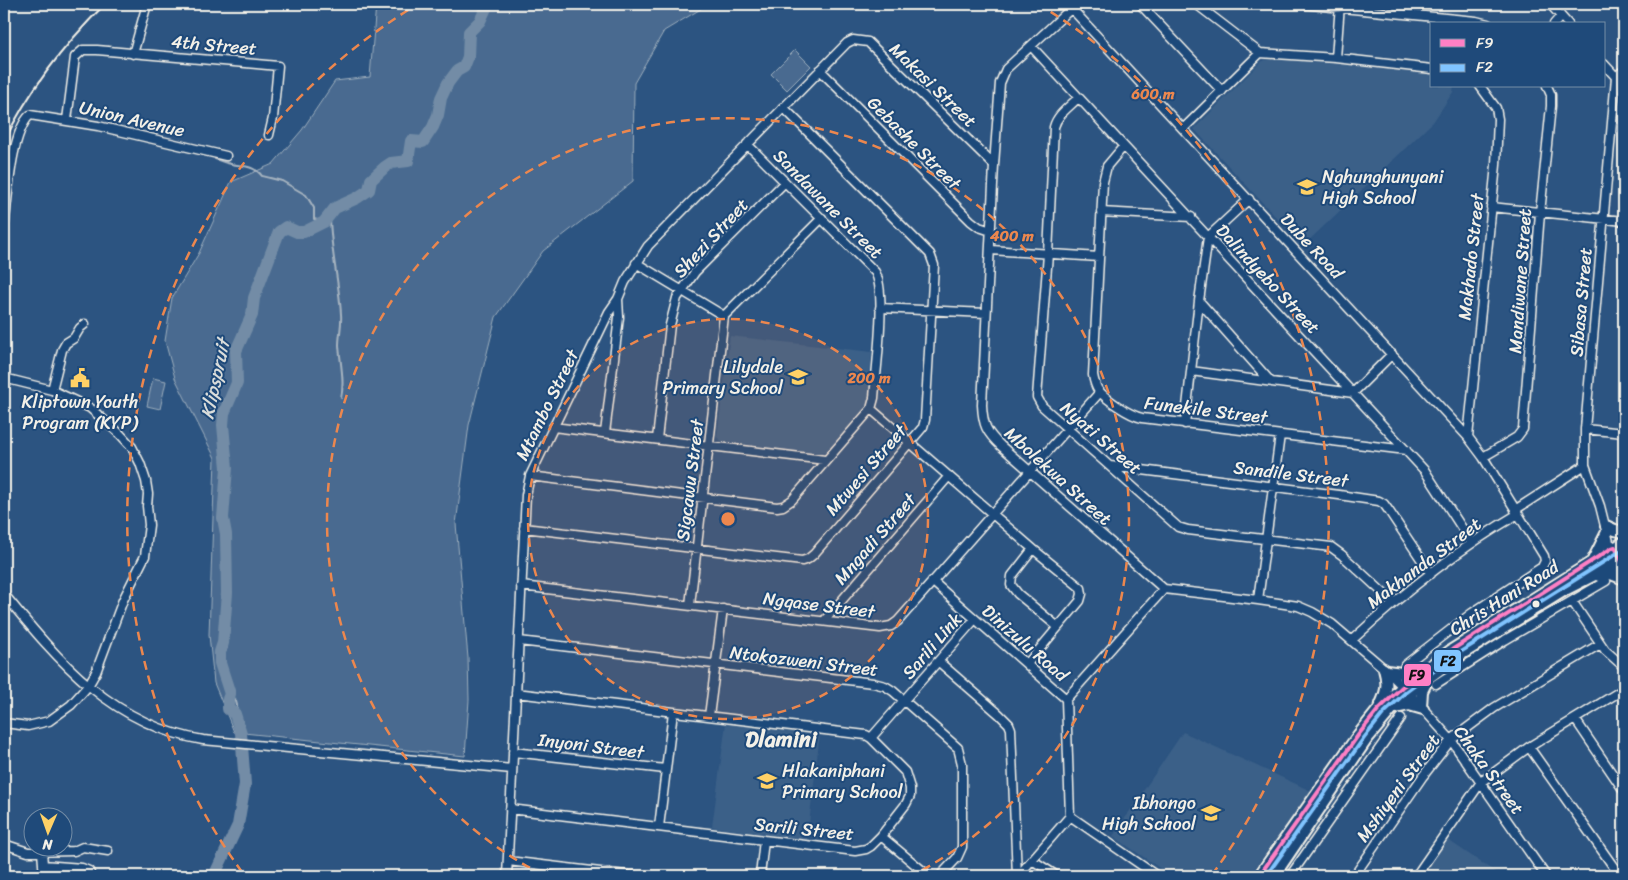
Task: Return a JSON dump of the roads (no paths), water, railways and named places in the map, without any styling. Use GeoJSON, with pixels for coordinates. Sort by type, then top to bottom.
{"type":"FeatureCollection","features":[{"type":"Feature","properties":{"kind":"main road"},"geometry":{"type":"LineString","coordinates":[[1592,561],[1609,540],[1614,530],[1624,532]]}},
{"type":"Feature","properties":{"kind":"main road","name":"Chris Hani Road"},"geometry":{"type":"LineString","coordinates":[[1431,676],[1450,651],[1592,561],[1609,540],[1624,542]]}},
{"type":"Feature","properties":{"kind":"main road","name":"Chris Hani Road"},"geometry":{"type":"LineString","coordinates":[[1259,876],[1378,710],[1462,654],[1580,582],[1622,563]]}},
{"type":"Feature","properties":{"kind":"main road"},"geometry":{"type":"LineString","coordinates":[[1580,582],[1597,576],[1611,574],[1624,579]]}},
{"type":"Feature","properties":{"kind":"main road"},"geometry":{"type":"LineString","coordinates":[[1378,710],[1387,691],[1386,670],[1431,676],[1422,691],[1422,708],[1409,705],[1393,708]]}},
{"type":"Feature","properties":{"kind":"main road","name":"Chris Hani Road"},"geometry":{"type":"LineString","coordinates":[[1274,876],[1362,746],[1406,690]]}},
{"type":"Feature","properties":{"kind":"street"},"geometry":{"type":"LineString","coordinates":[[133,54],[147,4]]}},
{"type":"Feature","properties":{"kind":"street"},"geometry":{"type":"LineString","coordinates":[[1140,4],[1222,91]]}},
{"type":"Feature","properties":{"kind":"street"},"geometry":{"type":"LineString","coordinates":[[1196,4],[1204,6],[1260,53],[1336,58],[1430,69]]}},
{"type":"Feature","properties":{"kind":"street"},"geometry":{"type":"LineString","coordinates":[[1301,4],[1340,6],[1480,22]]}},
{"type":"Feature","properties":{"kind":"street"},"geometry":{"type":"LineString","coordinates":[[1550,4],[1566,22]]}},
{"type":"Feature","properties":{"kind":"street","name":"Mbolekwa Street"},"geometry":{"type":"LineString","coordinates":[[1073,6],[1006,69],[1001,77],[986,314],[982,405],[984,426],[994,440],[1164,589]]}},
{"type":"Feature","properties":{"kind":"street","name":"Dube Road"},"geometry":{"type":"LineString","coordinates":[[1073,6],[1183,129],[1468,437],[1483,457],[1544,556],[1544,564],[1472,613],[1405,665]]}},
{"type":"Feature","properties":{"kind":"street"},"geometry":{"type":"LineString","coordinates":[[1336,58],[1340,6]]}},
{"type":"Feature","properties":{"kind":"street"},"geometry":{"type":"LineString","coordinates":[[1556,22],[1562,16]]}},
{"type":"Feature","properties":{"kind":"street","name":"Makasi Street"},"geometry":{"type":"LineString","coordinates":[[847,42],[853,40],[868,42],[994,165]]}},
{"type":"Feature","properties":{"kind":"street","name":"Mtambo Street"},"geometry":{"type":"LineString","coordinates":[[507,876],[524,528],[526,495],[530,476],[609,312],[618,299],[624,282],[648,246],[662,229],[847,42]]}},
{"type":"Feature","properties":{"kind":"street","name":"Dalindyebo Street"},"geometry":{"type":"LineString","coordinates":[[1030,46],[1425,470],[1471,542]]}},
{"type":"Feature","properties":{"kind":"street","name":"4th Street"},"geometry":{"type":"LineString","coordinates":[[67,120],[76,57],[83,50],[97,50],[278,66],[273,118],[269,135]]}},
{"type":"Feature","properties":{"kind":"street"},"geometry":{"type":"LineString","coordinates":[[1183,129],[1260,53]]}},
{"type":"Feature","properties":{"kind":"street"},"geometry":{"type":"LineString","coordinates":[[1606,66],[1616,77],[1624,70]]}},
{"type":"Feature","properties":{"kind":"street","name":"Gebashe Street"},"geometry":{"type":"LineString","coordinates":[[820,70],[971,221],[979,227],[991,231]]}},
{"type":"Feature","properties":{"kind":"street","name":"Sibasa Street"},"geometry":{"type":"LineString","coordinates":[[1616,77],[1585,429],[1584,465],[1600,506],[1609,540],[1622,563],[1624,579]]}},
{"type":"Feature","properties":{"kind":"street","name":"Makhado Street"},"geometry":{"type":"LineString","coordinates":[[1468,437],[1496,165],[1498,115],[1483,88]]}},
{"type":"Feature","properties":{"kind":"street","name":"Mandiwane Street"},"geometry":{"type":"LineString","coordinates":[[1483,457],[1517,437],[1523,429],[1540,213],[1552,100],[1548,88]]}},
{"type":"Feature","properties":{"kind":"street","name":"Nyati Street"},"geometry":{"type":"LineString","coordinates":[[1078,98],[1059,117],[1054,127],[1048,254],[1037,397],[1042,406],[1178,528],[1330,546],[1393,602]]}},
{"type":"Feature","properties":{"kind":"street","name":"Mtwesi Street"},"geometry":{"type":"LineString","coordinates":[[524,528],[802,560],[808,558],[923,426],[925,420],[934,265],[930,254],[783,107]]}},
{"type":"Feature","properties":{"kind":"street","name":"Union Avenue"},"geometry":{"type":"LineString","coordinates":[[4,229],[14,150],[22,126],[30,115],[67,120],[226,156]]}},
{"type":"Feature","properties":{"kind":"street","name":"Sandawane Street"},"geometry":{"type":"LineString","coordinates":[[747,144],[875,272],[878,278],[880,308],[874,398],[871,409]]}},
{"type":"Feature","properties":{"kind":"street"},"geometry":{"type":"LineString","coordinates":[[1100,392],[1093,375],[1105,172],[1107,166],[1123,147]]}},
{"type":"Feature","properties":{"kind":"street","name":"Shezi Street"},"geometry":{"type":"LineString","coordinates":[[657,439],[670,325],[675,304],[696,272],[712,254],[784,183]]}},
{"type":"Feature","properties":{"kind":"street"},"geometry":{"type":"LineString","coordinates":[[1185,424],[1208,236],[1249,199]]}},
{"type":"Feature","properties":{"kind":"street"},"geometry":{"type":"LineString","coordinates":[[1491,207],[1624,221]]}},
{"type":"Feature","properties":{"kind":"street"},"geometry":{"type":"LineString","coordinates":[[1102,212],[1191,217]]}},
{"type":"Feature","properties":{"kind":"street"},"geometry":{"type":"LineString","coordinates":[[636,263],[724,316],[822,218]]}},
{"type":"Feature","properties":{"kind":"street"},"geometry":{"type":"LineString","coordinates":[[991,250],[1099,257]]}},
{"type":"Feature","properties":{"kind":"street"},"geometry":{"type":"LineString","coordinates":[[605,433],[619,317],[618,299]]}},
{"type":"Feature","properties":{"kind":"street"},"geometry":{"type":"LineString","coordinates":[[1199,301],[1270,381]]}},
{"type":"Feature","properties":{"kind":"street"},"geometry":{"type":"LineString","coordinates":[[880,308],[986,314]]}},
{"type":"Feature","properties":{"kind":"street","name":"Sigcawu Street"},"geometry":{"type":"LineString","coordinates":[[690,605],[724,316]]}},
{"type":"Feature","properties":{"kind":"street"},"geometry":{"type":"LineString","coordinates":[[52,390],[62,350],[66,343],[74,338],[85,324]]}},
{"type":"Feature","properties":{"kind":"street"},"geometry":{"type":"LineString","coordinates":[[1191,372],[1353,393],[1392,354]]}},
{"type":"Feature","properties":{"kind":"street"},"geometry":{"type":"LineString","coordinates":[[4,378],[52,390],[90,408],[120,434],[132,447],[140,463],[148,494],[149,525],[145,556],[123,600],[96,672],[88,686],[71,705],[49,721],[28,726],[4,723]]}},
{"type":"Feature","properties":{"kind":"street","name":"Ngqase Street"},"geometry":{"type":"LineString","coordinates":[[521,586],[880,628],[891,626],[1100,392]]}},
{"type":"Feature","properties":{"kind":"street","name":"Funekile Street"},"geometry":{"type":"LineString","coordinates":[[1100,392],[1134,416],[1185,424],[1406,450]]}},
{"type":"Feature","properties":{"kind":"street"},"geometry":{"type":"LineString","coordinates":[[530,476],[783,506],[792,500],[871,409],[1081,588],[1080,601],[1027,664]]}},
{"type":"Feature","properties":{"kind":"street"},"geometry":{"type":"LineString","coordinates":[[553,427],[826,460]]}},
{"type":"Feature","properties":{"kind":"street"},"geometry":{"type":"LineString","coordinates":[[1585,429],[1624,432]]}},
{"type":"Feature","properties":{"kind":"street"},"geometry":{"type":"LineString","coordinates":[[1258,600],[1280,435]]}},
{"type":"Feature","properties":{"kind":"street","name":"Makhanda Street"},"geometry":{"type":"LineString","coordinates":[[1352,640],[1393,602],[1471,542],[1584,465]]}},
{"type":"Feature","properties":{"kind":"street","name":"Sandile Street"},"geometry":{"type":"LineString","coordinates":[[1110,466],[1370,499],[1384,504],[1431,574]]}},
{"type":"Feature","properties":{"kind":"street","name":"Mngadi Street"},"geometry":{"type":"LineString","coordinates":[[824,621],[949,476]]}},
{"type":"Feature","properties":{"kind":"street"},"geometry":{"type":"LineString","coordinates":[[1034,549],[1012,576],[1011,586],[1058,627]]}},
{"type":"Feature","properties":{"kind":"street","name":"Dinizulu Road"},"geometry":{"type":"LineString","coordinates":[[932,581],[1066,699],[1070,816]]}},
{"type":"Feature","properties":{"kind":"street"},"geometry":{"type":"LineString","coordinates":[[1431,676],[1488,651],[1606,581]]}},
{"type":"Feature","properties":{"kind":"street"},"geometry":{"type":"LineString","coordinates":[[1066,699],[1164,589],[1298,606],[1332,624],[1386,670],[1406,690]]}},
{"type":"Feature","properties":{"kind":"street"},"geometry":{"type":"LineString","coordinates":[[4,594],[63,663],[88,686],[127,713],[155,726],[192,738],[236,744],[512,769]]}},
{"type":"Feature","properties":{"kind":"street"},"geometry":{"type":"LineString","coordinates":[[1572,601],[1600,644],[1624,667]]}},
{"type":"Feature","properties":{"kind":"street"},"geometry":{"type":"LineString","coordinates":[[709,716],[723,609]]}},
{"type":"Feature","properties":{"kind":"street","name":"Sarili Link"},"geometry":{"type":"LineString","coordinates":[[872,738],[975,619]]}},
{"type":"Feature","properties":{"kind":"street","name":"Ntokozweni Street"},"geometry":{"type":"LineString","coordinates":[[519,641],[880,684],[893,691],[958,748],[961,757],[962,847],[957,858],[940,876]]}},
{"type":"Feature","properties":{"kind":"street","name":"Mshiyeni Street"},"geometry":{"type":"LineString","coordinates":[[1354,876],[1451,740],[1494,708],[1600,644]]}},
{"type":"Feature","properties":{"kind":"street"},"geometry":{"type":"LineString","coordinates":[[938,661],[999,714],[1009,724],[1011,729],[1017,876]]}},
{"type":"Feature","properties":{"kind":"street"},"geometry":{"type":"LineString","coordinates":[[1416,876],[1481,782],[1530,746],[1624,689]]}},
{"type":"Feature","properties":{"kind":"street","name":"Chaka Street"},"geometry":{"type":"LineString","coordinates":[[1406,690],[1451,740],[1546,876]]}},
{"type":"Feature","properties":{"kind":"street"},"geometry":{"type":"LineString","coordinates":[[516,693],[866,735],[872,738]]}},
{"type":"Feature","properties":{"kind":"street"},"geometry":{"type":"LineString","coordinates":[[659,828],[673,712]]}},
{"type":"Feature","properties":{"kind":"street"},"geometry":{"type":"LineString","coordinates":[[1290,876],[1401,718]]}},
{"type":"Feature","properties":{"kind":"street"},"geometry":{"type":"LineString","coordinates":[[1575,719],[1624,791]]}},
{"type":"Feature","properties":{"kind":"street","name":"Sarili Street"},"geometry":{"type":"LineString","coordinates":[[510,810],[854,851],[866,849],[881,836],[910,796],[910,788],[905,772],[872,738]]}},
{"type":"Feature","properties":{"kind":"street"},"geometry":{"type":"LineString","coordinates":[[1530,746],[1620,876]]}},
{"type":"Feature","properties":{"kind":"street","name":"Inyoni Street"},"geometry":{"type":"LineString","coordinates":[[513,752],[665,769]]}},
{"type":"Feature","properties":{"kind":"street"},"geometry":{"type":"LineString","coordinates":[[1017,876],[1070,816],[1157,876]]}},
{"type":"Feature","properties":{"kind":"street"},"geometry":{"type":"LineString","coordinates":[[881,836],[929,876]]}},
{"type":"Feature","properties":{"kind":"street"},"geometry":{"type":"LineString","coordinates":[[760,876],[764,840]]}},
{"type":"Feature","properties":{"kind":"street"},"geometry":{"type":"LineString","coordinates":[[4,844],[22,850]]}},
{"type":"Feature","properties":{"kind":"street"},"geometry":{"type":"LineString","coordinates":[[72,852],[83,847],[108,851]]}},
{"type":"Feature","properties":{"kind":"street"},"geometry":{"type":"LineString","coordinates":[[42,858],[44,876]]}},
{"type":"Feature","properties":{"kind":"street"},"geometry":{"type":"LineString","coordinates":[[1032,860],[1057,876]]}},
{"type":"Feature","properties":{"kind":"street"},"geometry":{"type":"LineString","coordinates":[[508,861],[634,876]]}},
{"type":"Feature","properties":{"kind":"street"},"geometry":{"type":"LineString","coordinates":[[43,865],[89,870],[91,876]]}},
{"type":"Feature","properties":{"kind":"street"},"geometry":{"type":"LineString","coordinates":[[68,867],[68,876]]}},
{"type":"Feature","properties":{"kind":"waterway","name":"Klipspruit"},"geometry":{"type":"LineString","coordinates":[[214,876],[238,825],[245,784],[241,733],[235,714],[228,709],[230,694],[220,663],[227,593],[226,534],[223,518],[227,468],[223,425],[224,413],[237,383],[236,351],[252,315],[254,298],[279,232],[286,227],[297,232],[304,232],[324,222],[335,208],[369,190],[371,180],[385,167],[391,163],[408,161],[411,141],[423,142],[433,127],[438,115],[441,98],[448,83],[457,71],[464,67],[468,57],[469,32],[480,21],[488,4]]}},
{"type":"Feature","properties":{"kind":"waterway"},"geometry":{"type":"LineString","coordinates":[[215,159],[255,169],[262,176],[282,181],[306,195],[314,208],[314,219],[324,222]]}},
{"type":"Feature","properties":{"kind":"waterway"},"geometry":{"type":"LineString","coordinates":[[330,215],[331,240],[341,314],[339,345],[342,378],[341,398]]}},
{"type":"Feature","properties":{"kind":"waterway"},"geometry":{"type":"LineString","coordinates":[[221,664],[227,647],[224,638]]}},
{"type":"Feature","properties":{"kind":"waterway"},"geometry":{"type":"LineString","coordinates":[[228,690],[236,702],[236,715]]}},
{"type":"Feature","properties":{"kind":"railway"},"geometry":{"type":"LineString","coordinates":[[4,142],[36,86],[75,36],[105,4]]}},
{"type":"Feature","properties":{"kind":"place","name":"Nghunghunyani High School"},"geometry":{"type":"Point","coordinates":[1307,187]}},
{"type":"Feature","properties":{"kind":"place","name":"Lilydale Primary School"},"geometry":{"type":"Point","coordinates":[798,377]}},
{"type":"Feature","properties":{"kind":"place","name":"Kliptown Youth Program (KYP)"},"geometry":{"type":"Point","coordinates":[80,378]}},
{"type":"Feature","properties":{"kind":"place","name":"Hlakaniphani Primary School"},"geometry":{"type":"Point","coordinates":[767,781]}},
{"type":"Feature","properties":{"kind":"place","name":"Ibhongo High School"},"geometry":{"type":"Point","coordinates":[1211,813]}},
{"type":"Feature","properties":{"kind":"district","name":"Dlamini"},"geometry":{"type":"Point","coordinates":[781,739]}}]}
